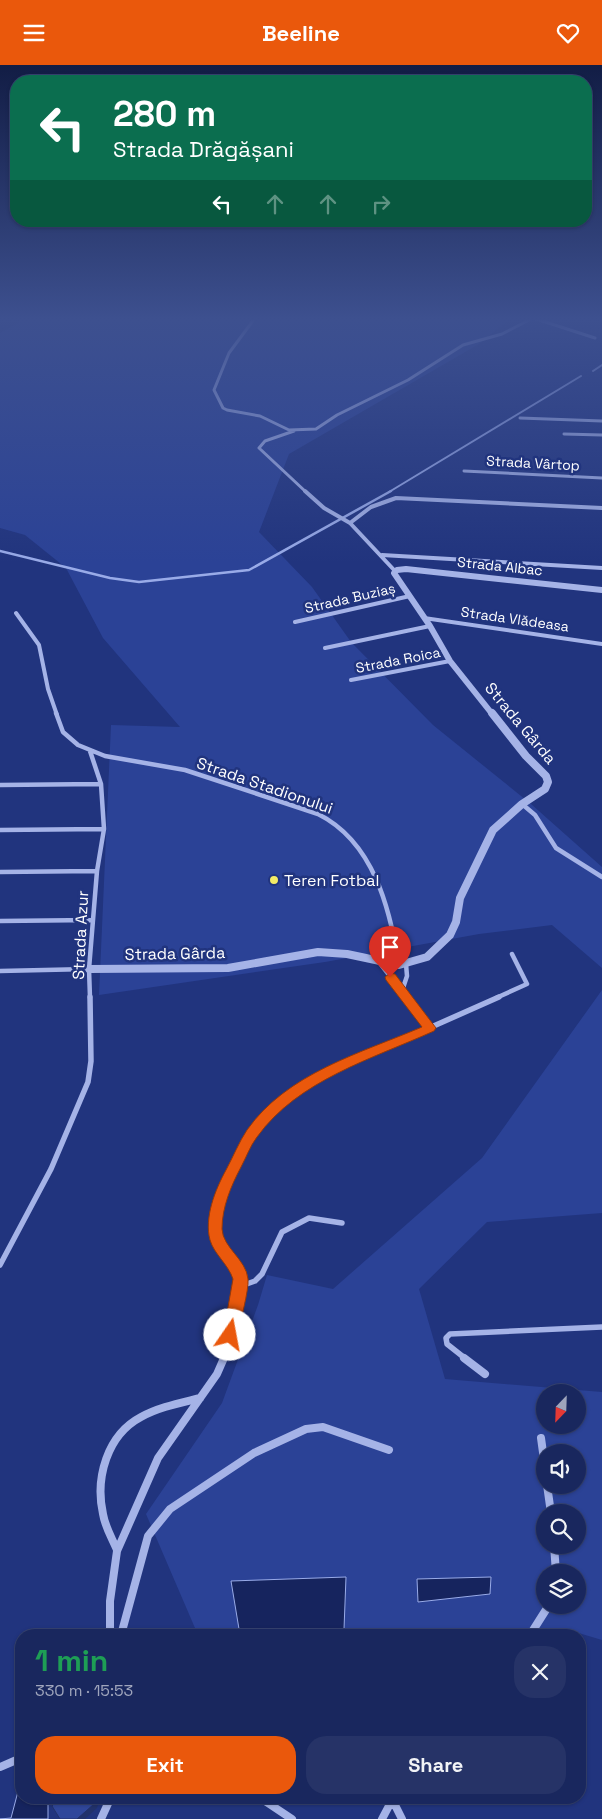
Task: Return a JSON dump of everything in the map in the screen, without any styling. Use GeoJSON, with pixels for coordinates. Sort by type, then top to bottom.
{"type":"FeatureCollection","features":[{"type":"Feature","properties":{"kind":"street"},"geometry":{"type":"LineString","coordinates":[[218,400],[223,408],[227,410],[256,414],[282,428],[294,431],[316,429],[337,415],[368,400]]}},
{"type":"Feature","properties":{"kind":"street"},"geometry":{"type":"LineString","coordinates":[[520,419],[602,421]]}},
{"type":"Feature","properties":{"kind":"street","name":"Strada Gârda"},"geometry":{"type":"LineString","coordinates":[[89,969],[228,967],[318,953],[348,954],[379,962],[403,964],[427,957],[450,935],[456,922],[460,898],[493,830],[522,804],[545,789],[548,781],[546,776],[526,755],[450,661],[430,626],[394,575],[395,571],[382,555],[348,522],[324,508],[264,455],[259,448],[265,441],[294,431]]}},
{"type":"Feature","properties":{"kind":"street"},"geometry":{"type":"LineString","coordinates":[[564,434],[602,435]]}},
{"type":"Feature","properties":{"kind":"street","name":"Strada Vârtop"},"geometry":{"type":"LineString","coordinates":[[464,471],[602,478]]}},
{"type":"Feature","properties":{"kind":"street"},"geometry":{"type":"LineString","coordinates":[[348,522],[384,501],[396,498],[602,508]]}},
{"type":"Feature","properties":{"kind":"street"},"geometry":{"type":"LineString","coordinates":[[382,555],[602,568]]}},
{"type":"Feature","properties":{"kind":"street","name":"Strada Albac"},"geometry":{"type":"LineString","coordinates":[[395,571],[406,569],[602,590]]}},
{"type":"Feature","properties":{"kind":"street","name":"Strada Buziaș"},"geometry":{"type":"LineString","coordinates":[[295,622],[410,596]]}},
{"type":"Feature","properties":{"kind":"street"},"geometry":{"type":"LineString","coordinates":[[16,613],[39,645],[48,689],[63,732],[78,745],[90,751]]}},
{"type":"Feature","properties":{"kind":"street","name":"Strada Vlădeasa"},"geometry":{"type":"LineString","coordinates":[[424,618],[602,643]]}},
{"type":"Feature","properties":{"kind":"street"},"geometry":{"type":"LineString","coordinates":[[325,648],[430,626]]}},
{"type":"Feature","properties":{"kind":"street","name":"Strada Roica"},"geometry":{"type":"LineString","coordinates":[[351,680],[450,661]]}},
{"type":"Feature","properties":{"kind":"street","name":"Strada Azur"},"geometry":{"type":"LineString","coordinates":[[0,1265],[51,1169],[88,1082],[91,1061],[89,969],[97,871],[104,829],[101,784],[90,751]]}},
{"type":"Feature","properties":{"kind":"street","name":"Strada Stadionului"},"geometry":{"type":"LineString","coordinates":[[90,751],[115,758],[185,770],[318,814],[336,823],[372,870],[385,896],[407,976],[402,991]]}},
{"type":"Feature","properties":{"kind":"street"},"geometry":{"type":"LineString","coordinates":[[0,785],[101,784]]}},
{"type":"Feature","properties":{"kind":"street"},"geometry":{"type":"LineString","coordinates":[[522,804],[535,815],[556,848],[602,877]]}},
{"type":"Feature","properties":{"kind":"street"},"geometry":{"type":"LineString","coordinates":[[0,831],[104,829]]}},
{"type":"Feature","properties":{"kind":"street"},"geometry":{"type":"LineString","coordinates":[[0,872],[97,871]]}},
{"type":"Feature","properties":{"kind":"street"},"geometry":{"type":"LineString","coordinates":[[0,921],[93,920]]}},
{"type":"Feature","properties":{"kind":"street"},"geometry":{"type":"LineString","coordinates":[[110,1629],[110,1601],[117,1551],[158,1458],[217,1374],[227,1351],[241,1287],[236,1267],[217,1241],[215,1228],[220,1200],[226,1182],[252,1133],[284,1099],[310,1081],[527,984],[512,953]]}},
{"type":"Feature","properties":{"kind":"street"},"geometry":{"type":"LineString","coordinates":[[379,962],[430,1028]]}},
{"type":"Feature","properties":{"kind":"street"},"geometry":{"type":"LineString","coordinates":[[0,971],[89,969]]}},
{"type":"Feature","properties":{"kind":"street"},"geometry":{"type":"LineString","coordinates":[[241,1287],[255,1281],[262,1274],[282,1232],[309,1218],[342,1223]]}},
{"type":"Feature","properties":{"kind":"street"},"geometry":{"type":"LineString","coordinates":[[485,1374],[447,1344],[446,1338],[450,1334],[602,1327]]}},
{"type":"Feature","properties":{"kind":"street"},"geometry":{"type":"LineString","coordinates":[[117,1551],[102,1512],[100,1474],[110,1447],[121,1430],[136,1419],[200,1398]]}},
{"type":"Feature","properties":{"kind":"street"},"geometry":{"type":"LineString","coordinates":[[123,1629],[148,1536],[170,1509],[254,1453],[306,1429],[323,1427],[388,1450]]}},
{"type":"Feature","properties":{"kind":"street"},"geometry":{"type":"LineString","coordinates":[[541,1438],[542,1444]]}},
{"type":"Feature","properties":{"kind":"street"},"geometry":{"type":"LineString","coordinates":[[534,1629],[543,1614]]}},
{"type":"Feature","properties":{"kind":"street"},"geometry":{"type":"LineString","coordinates":[[0,1767],[15,1761]]}},
{"type":"Feature","properties":{"kind":"street"},"geometry":{"type":"LineString","coordinates":[[101,1819],[108,1804]]}},
{"type":"Feature","properties":{"kind":"street"},"geometry":{"type":"LineString","coordinates":[[270,1804],[292,1819]]}},
{"type":"Feature","properties":{"kind":"street"},"geometry":{"type":"LineString","coordinates":[[382,1819],[389,1804]]}},
{"type":"Feature","properties":{"kind":"street"},"geometry":{"type":"LineString","coordinates":[[393,1804],[402,1819]]}},
{"type":"Feature","properties":{"kind":"shaded area"},"geometry":{"type":"Polygon","coordinates":[[[0,400],[383,400],[289,454],[259,532],[312,587],[351,642],[433,725],[531,804],[602,867],[602,968],[552,925],[479,934],[325,962],[99,995],[111,725],[180,727],[103,638],[66,568],[25,535],[0,528],[0,400]]]}},
{"type":"Feature","properties":{"kind":"shaded area"},"geometry":{"type":"Polygon","coordinates":[[[602,990],[602,1213],[487,1222],[419,1289],[445,1379],[536,1387],[536,1434],[586,1434],[586,1391],[602,1392],[602,1640],[586,1635],[586,1629],[195,1629],[146,1514],[222,1403],[267,1275],[333,1289],[482,1158],[602,990]]]}},
{"type":"Feature","properties":{"kind":"shaded area"},"geometry":{"type":"Polygon","coordinates":[[[346,1577],[344,1629],[239,1629],[231,1581],[346,1577]]]}},
{"type":"Feature","properties":{"kind":"shaded area"},"geometry":{"type":"Polygon","coordinates":[[[491,1577],[490,1594],[418,1602],[417,1579],[491,1577]]]}},
{"type":"Feature","properties":{"kind":"shaded area"},"geometry":{"type":"Polygon","coordinates":[[[15,1803],[48,1804],[48,1819],[0,1819],[11,1818],[15,1803]]]}},
{"type":"Feature","properties":{"kind":"building"},"geometry":{"type":"Polygon","coordinates":[[[54,1804],[94,1804],[77,1819],[60,1819],[52,1806],[54,1804]]]}},
{"type":"Feature","properties":{"kind":"waterway"},"geometry":{"type":"LineString","coordinates":[[389,492],[542,400]]}},
{"type":"Feature","properties":{"kind":"waterway"},"geometry":{"type":"LineString","coordinates":[[0,551],[110,578],[139,582],[249,570],[391,491]]}},
{"type":"Feature","properties":{"kind":"place","name":"Teren Fotbal"},"geometry":{"type":"Point","coordinates":[274,880]}},
{"type":"Feature","properties":{"kind":"route"},"geometry":{"type":"LineString","coordinates":[[230,1335],[241,1287],[241,1279],[236,1267],[217,1241],[215,1228],[220,1200],[226,1182],[252,1133],[284,1099],[310,1081],[430,1028],[390,977]]}}]}
